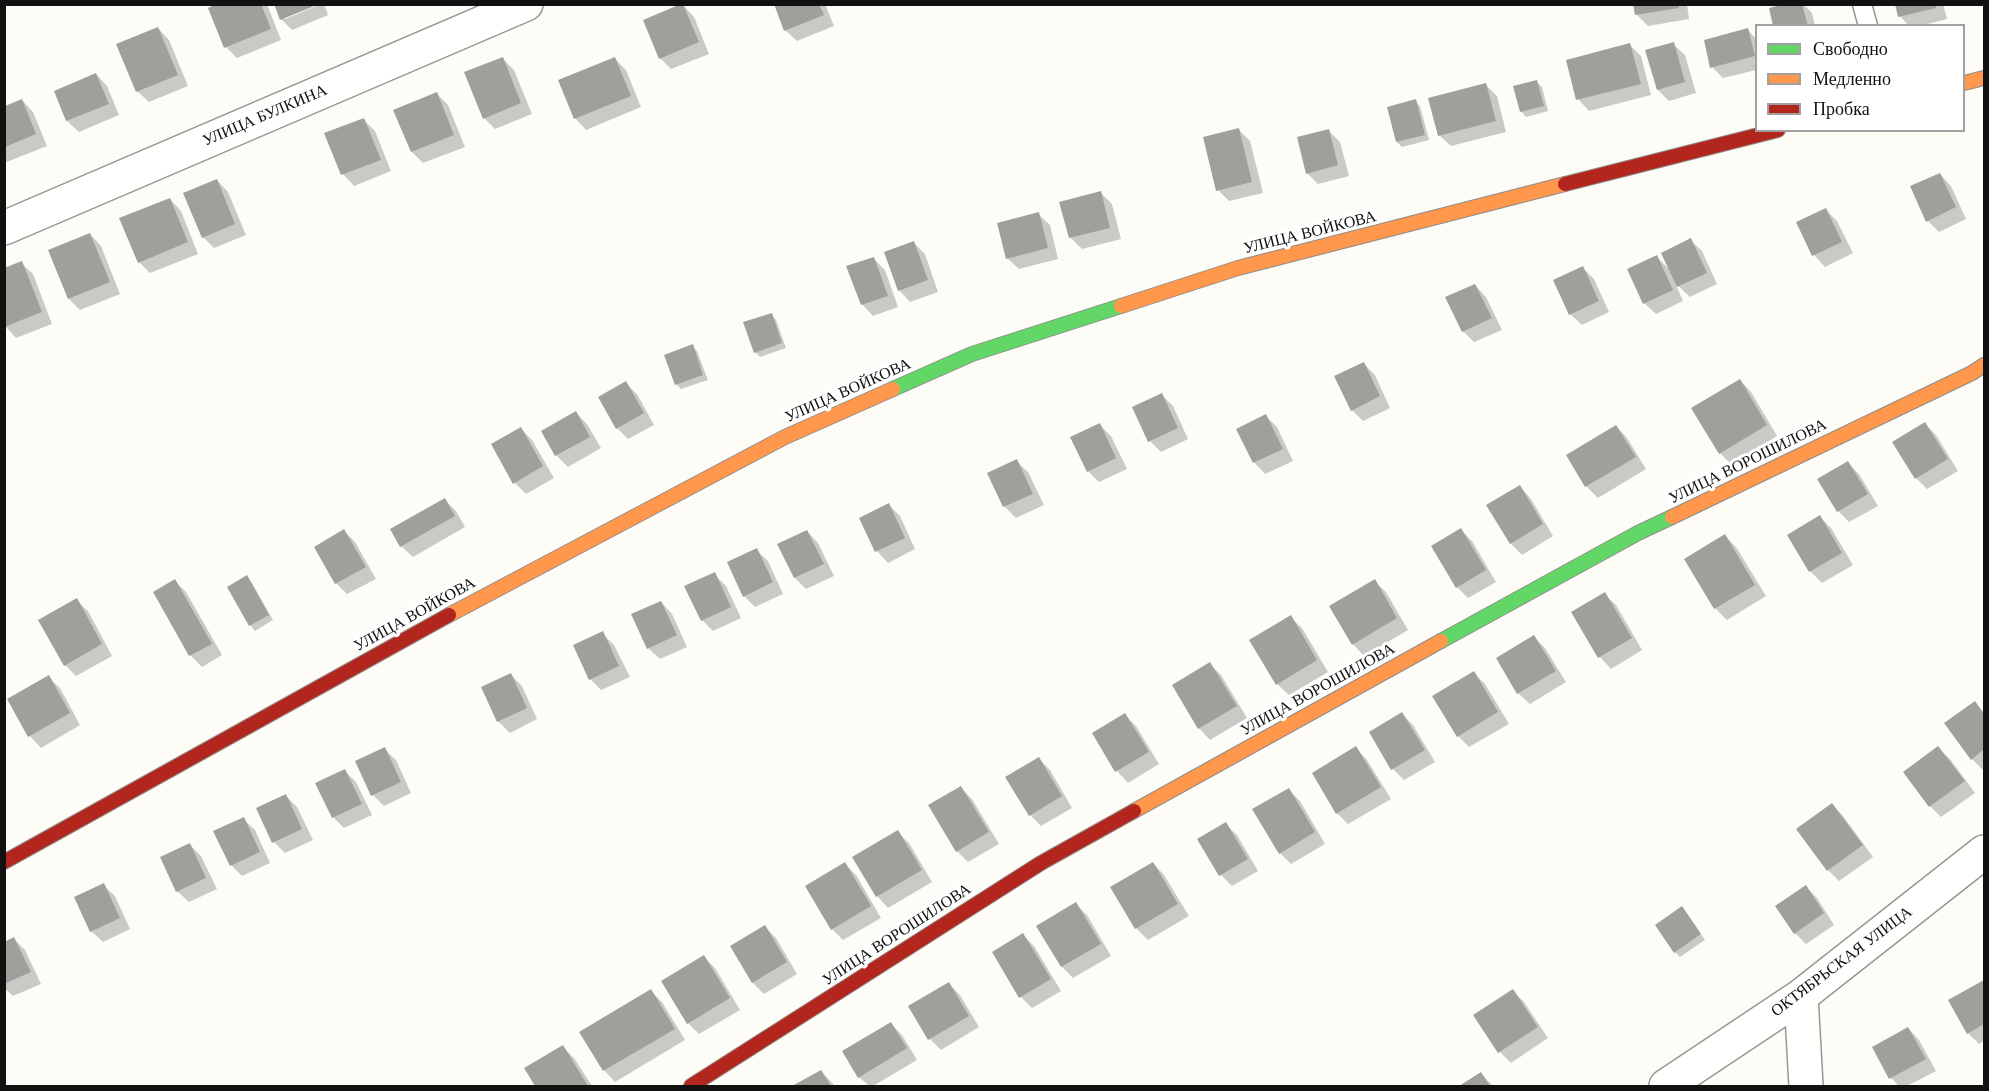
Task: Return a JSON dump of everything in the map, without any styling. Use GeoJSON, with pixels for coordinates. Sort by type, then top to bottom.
{"type":"FeatureCollection","features":[{"type":"Feature","properties":{"kind":"main road"},"geometry":{"type":"LineString","coordinates":[[1965,83],[1984,78]]}},
{"type":"Feature","properties":{"kind":"main road","name":"УЛИЦА ВОЙКОВА"},"geometry":{"type":"LineString","coordinates":[[4,862],[522,574],[785,437],[972,354],[1238,268],[1770,132]]}},
{"type":"Feature","properties":{"kind":"main road","name":"УЛИЦА ВОРОШИЛОВА"},"geometry":{"type":"LineString","coordinates":[[691,1086],[1041,863],[1638,533],[1972,373],[1984,365]]}},
{"type":"Feature","properties":{"kind":"street","name":"УЛИЦА БУЛКИНА"},"geometry":{"type":"LineString","coordinates":[[4,228],[526,4]]}},
{"type":"Feature","properties":{"kind":"street","name":"ОКТЯБРЬСКАЯ УЛИЦА"},"geometry":{"type":"LineString","coordinates":[[1666,1086],[1802,996],[1984,852]]}},
{"type":"Feature","properties":{"kind":"street"},"geometry":{"type":"LineString","coordinates":[[1802,996],[1806,1086]]}},
{"type":"Feature","properties":{"kind":"lane"},"geometry":{"type":"LineString","coordinates":[[1862,4],[1867,24]]}},
{"type":"Feature","properties":{"kind":"building"},"geometry":{"type":"Polygon","coordinates":[[[216,4],[261,4],[271,29],[224,48],[208,8],[216,4]]]}},
{"type":"Feature","properties":{"kind":"building"},"geometry":{"type":"Polygon","coordinates":[[[274,4],[317,4],[317,5],[280,20],[274,4]]]}},
{"type":"Feature","properties":{"kind":"building"},"geometry":{"type":"Polygon","coordinates":[[[683,4],[699,42],[659,59],[643,20],[683,4]]]}},
{"type":"Feature","properties":{"kind":"building"},"geometry":{"type":"Polygon","coordinates":[[[774,4],[819,4],[824,15],[784,31],[774,4]]]}},
{"type":"Feature","properties":{"kind":"building"},"geometry":{"type":"Polygon","coordinates":[[[1633,4],[1678,4],[1679,8],[1635,15],[1633,4]]]}},
{"type":"Feature","properties":{"kind":"building"},"geometry":{"type":"Polygon","coordinates":[[[1785,4],[1802,4],[1807,24],[1773,24],[1769,8],[1785,4]]]}},
{"type":"Feature","properties":{"kind":"building"},"geometry":{"type":"Polygon","coordinates":[[[1895,4],[1935,4],[1936,8],[1898,17],[1895,4]]]}},
{"type":"Feature","properties":{"kind":"building"},"geometry":{"type":"Polygon","coordinates":[[[158,27],[178,75],[136,92],[116,44],[158,27]]]}},
{"type":"Feature","properties":{"kind":"building"},"geometry":{"type":"Polygon","coordinates":[[[1748,28],[1755,56],[1710,68],[1704,40],[1748,28]]]}},
{"type":"Feature","properties":{"kind":"building"},"geometry":{"type":"Polygon","coordinates":[[[1674,42],[1685,82],[1657,90],[1645,50],[1674,42]]]}},
{"type":"Feature","properties":{"kind":"building"},"geometry":{"type":"Polygon","coordinates":[[[1630,43],[1641,84],[1576,100],[1566,60],[1630,43]]]}},
{"type":"Feature","properties":{"kind":"building"},"geometry":{"type":"Polygon","coordinates":[[[503,57],[521,103],[483,119],[464,72],[503,57]]]}},
{"type":"Feature","properties":{"kind":"building"},"geometry":{"type":"Polygon","coordinates":[[[615,57],[631,96],[574,119],[558,80],[615,57]]]}},
{"type":"Feature","properties":{"kind":"building"},"geometry":{"type":"Polygon","coordinates":[[[96,73],[109,104],[66,121],[54,91],[96,73]]]}},
{"type":"Feature","properties":{"kind":"building"},"geometry":{"type":"Polygon","coordinates":[[[1537,80],[1544,106],[1520,112],[1513,86],[1537,80]]]}},
{"type":"Feature","properties":{"kind":"building"},"geometry":{"type":"Polygon","coordinates":[[[1486,83],[1496,121],[1438,136],[1428,98],[1486,83]]]}},
{"type":"Feature","properties":{"kind":"building"},"geometry":{"type":"Polygon","coordinates":[[[437,92],[454,135],[411,152],[393,110],[437,92]]]}},
{"type":"Feature","properties":{"kind":"building"},"geometry":{"type":"Polygon","coordinates":[[[22,99],[36,134],[5,147],[5,106],[22,99]]]}},
{"type":"Feature","properties":{"kind":"building"},"geometry":{"type":"Polygon","coordinates":[[[1416,99],[1425,135],[1396,142],[1387,107],[1416,99]]]}},
{"type":"Feature","properties":{"kind":"building"},"geometry":{"type":"Polygon","coordinates":[[[364,118],[381,160],[341,175],[324,133],[364,118]]]}},
{"type":"Feature","properties":{"kind":"building"},"geometry":{"type":"Polygon","coordinates":[[[1239,128],[1252,182],[1216,191],[1203,137],[1239,128]]]}},
{"type":"Feature","properties":{"kind":"building"},"geometry":{"type":"Polygon","coordinates":[[[1329,129],[1338,165],[1306,174],[1297,137],[1329,129]]]}},
{"type":"Feature","properties":{"kind":"building"},"geometry":{"type":"Polygon","coordinates":[[[1940,173],[1956,207],[1926,222],[1910,186],[1940,173]]]}},
{"type":"Feature","properties":{"kind":"building"},"geometry":{"type":"Polygon","coordinates":[[[217,179],[235,224],[202,238],[183,193],[217,179]]]}},
{"type":"Feature","properties":{"kind":"building"},"geometry":{"type":"Polygon","coordinates":[[[1101,191],[1110,228],[1069,238],[1059,202],[1101,191]]]}},
{"type":"Feature","properties":{"kind":"building"},"geometry":{"type":"Polygon","coordinates":[[[170,198],[188,242],[138,263],[119,218],[170,198]]]}},
{"type":"Feature","properties":{"kind":"building"},"geometry":{"type":"Polygon","coordinates":[[[1826,208],[1842,242],[1812,256],[1796,222],[1826,208]]]}},
{"type":"Feature","properties":{"kind":"building"},"geometry":{"type":"Polygon","coordinates":[[[1039,212],[1048,248],[1006,259],[997,223],[1039,212]]]}},
{"type":"Feature","properties":{"kind":"building"},"geometry":{"type":"Polygon","coordinates":[[[90,233],[110,282],[68,299],[48,250],[90,233]]]}},
{"type":"Feature","properties":{"kind":"building"},"geometry":{"type":"Polygon","coordinates":[[[1691,238],[1707,273],[1677,287],[1661,253],[1691,238]]]}},
{"type":"Feature","properties":{"kind":"building"},"geometry":{"type":"Polygon","coordinates":[[[914,241],[928,280],[898,291],[884,252],[914,241]]]}},
{"type":"Feature","properties":{"kind":"building"},"geometry":{"type":"Polygon","coordinates":[[[1657,255],[1673,290],[1643,304],[1627,269],[1657,255]]]}},
{"type":"Feature","properties":{"kind":"building"},"geometry":{"type":"Polygon","coordinates":[[[874,257],[888,296],[861,305],[846,266],[874,257]]]}},
{"type":"Feature","properties":{"kind":"building"},"geometry":{"type":"Polygon","coordinates":[[[22,261],[42,312],[4,327],[4,268],[22,261]]]}},
{"type":"Feature","properties":{"kind":"building"},"geometry":{"type":"Polygon","coordinates":[[[1583,266],[1599,301],[1569,315],[1553,280],[1583,266]]]}},
{"type":"Feature","properties":{"kind":"building"},"geometry":{"type":"Polygon","coordinates":[[[1475,284],[1492,318],[1462,332],[1445,297],[1475,284]]]}},
{"type":"Feature","properties":{"kind":"building"},"geometry":{"type":"Polygon","coordinates":[[[772,313],[782,343],[754,353],[743,322],[772,313]]]}},
{"type":"Feature","properties":{"kind":"building"},"geometry":{"type":"Polygon","coordinates":[[[693,344],[703,375],[675,385],[664,355],[693,344]]]}},
{"type":"Feature","properties":{"kind":"building"},"geometry":{"type":"Polygon","coordinates":[[[1364,362],[1380,396],[1351,411],[1334,376],[1364,362]]]}},
{"type":"Feature","properties":{"kind":"building"},"geometry":{"type":"Polygon","coordinates":[[[1740,379],[1767,425],[1719,454],[1691,408],[1740,379]]]}},
{"type":"Feature","properties":{"kind":"building"},"geometry":{"type":"Polygon","coordinates":[[[626,381],[644,413],[616,429],[598,397],[626,381]]]}},
{"type":"Feature","properties":{"kind":"building"},"geometry":{"type":"Polygon","coordinates":[[[1162,393],[1178,428],[1148,442],[1132,407],[1162,393]]]}},
{"type":"Feature","properties":{"kind":"building"},"geometry":{"type":"Polygon","coordinates":[[[576,411],[590,437],[555,456],[541,431],[576,411]]]}},
{"type":"Feature","properties":{"kind":"building"},"geometry":{"type":"Polygon","coordinates":[[[1266,414],[1283,449],[1253,463],[1236,429],[1266,414]]]}},
{"type":"Feature","properties":{"kind":"building"},"geometry":{"type":"Polygon","coordinates":[[[1925,422],[1948,459],[1915,479],[1892,442],[1925,422]]]}},
{"type":"Feature","properties":{"kind":"building"},"geometry":{"type":"Polygon","coordinates":[[[1100,423],[1116,458],[1087,472],[1070,437],[1100,423]]]}},
{"type":"Feature","properties":{"kind":"building"},"geometry":{"type":"Polygon","coordinates":[[[1616,425],[1636,457],[1585,487],[1566,455],[1616,425]]]}},
{"type":"Feature","properties":{"kind":"building"},"geometry":{"type":"Polygon","coordinates":[[[521,427],[543,466],[513,484],[491,444],[521,427]]]}},
{"type":"Feature","properties":{"kind":"building"},"geometry":{"type":"Polygon","coordinates":[[[1017,459],[1033,494],[1003,507],[987,473],[1017,459]]]}},
{"type":"Feature","properties":{"kind":"building"},"geometry":{"type":"Polygon","coordinates":[[[1848,461],[1868,494],[1837,512],[1817,479],[1848,461]]]}},
{"type":"Feature","properties":{"kind":"building"},"geometry":{"type":"Polygon","coordinates":[[[1520,485],[1543,524],[1510,544],[1486,505],[1520,485]]]}},
{"type":"Feature","properties":{"kind":"building"},"geometry":{"type":"Polygon","coordinates":[[[445,498],[455,516],[400,547],[390,529],[445,498]]]}},
{"type":"Feature","properties":{"kind":"building"},"geometry":{"type":"Polygon","coordinates":[[[889,503],[905,538],[875,552],[859,518],[889,503]]]}},
{"type":"Feature","properties":{"kind":"building"},"geometry":{"type":"Polygon","coordinates":[[[1820,515],[1842,553],[1809,572],[1787,535],[1820,515]]]}},
{"type":"Feature","properties":{"kind":"building"},"geometry":{"type":"Polygon","coordinates":[[[1461,528],[1486,570],[1456,588],[1431,546],[1461,528]]]}},
{"type":"Feature","properties":{"kind":"building"},"geometry":{"type":"Polygon","coordinates":[[[344,529],[366,567],[335,584],[314,547],[344,529]]]}},
{"type":"Feature","properties":{"kind":"building"},"geometry":{"type":"Polygon","coordinates":[[[807,530],[824,564],[794,578],[777,544],[807,530]]]}},
{"type":"Feature","properties":{"kind":"building"},"geometry":{"type":"Polygon","coordinates":[[[1725,534],[1755,585],[1714,609],[1684,559],[1725,534]]]}},
{"type":"Feature","properties":{"kind":"building"},"geometry":{"type":"Polygon","coordinates":[[[757,548],[773,582],[743,597],[727,562],[757,548]]]}},
{"type":"Feature","properties":{"kind":"building"},"geometry":{"type":"Polygon","coordinates":[[[715,572],[731,607],[701,621],[684,586],[715,572]]]}},
{"type":"Feature","properties":{"kind":"building"},"geometry":{"type":"Polygon","coordinates":[[[247,575],[269,615],[249,626],[227,587],[247,575]]]}},
{"type":"Feature","properties":{"kind":"building"},"geometry":{"type":"Polygon","coordinates":[[[175,579],[212,644],[189,656],[153,592],[175,579]]]}},
{"type":"Feature","properties":{"kind":"building"},"geometry":{"type":"Polygon","coordinates":[[[1375,579],[1397,618],[1352,645],[1329,606],[1375,579]]]}},
{"type":"Feature","properties":{"kind":"building"},"geometry":{"type":"Polygon","coordinates":[[[1605,592],[1632,638],[1598,658],[1571,612],[1605,592]]]}},
{"type":"Feature","properties":{"kind":"building"},"geometry":{"type":"Polygon","coordinates":[[[77,598],[102,644],[64,666],[38,620],[77,598]]]}},
{"type":"Feature","properties":{"kind":"building"},"geometry":{"type":"Polygon","coordinates":[[[661,601],[677,635],[647,649],[631,614],[661,601]]]}},
{"type":"Feature","properties":{"kind":"building"},"geometry":{"type":"Polygon","coordinates":[[[1291,615],[1317,660],[1276,685],[1249,640],[1291,615]]]}},
{"type":"Feature","properties":{"kind":"building"},"geometry":{"type":"Polygon","coordinates":[[[603,631],[619,666],[589,680],[573,645],[603,631]]]}},
{"type":"Feature","properties":{"kind":"building"},"geometry":{"type":"Polygon","coordinates":[[[1534,635],[1556,671],[1517,694],[1496,658],[1534,635]]]}},
{"type":"Feature","properties":{"kind":"building"},"geometry":{"type":"Polygon","coordinates":[[[1210,662],[1237,706],[1198,729],[1172,685],[1210,662]]]}},
{"type":"Feature","properties":{"kind":"building"},"geometry":{"type":"Polygon","coordinates":[[[1474,671],[1498,712],[1457,737],[1432,696],[1474,671]]]}},
{"type":"Feature","properties":{"kind":"building"},"geometry":{"type":"Polygon","coordinates":[[[511,673],[527,708],[497,722],[481,687],[511,673]]]}},
{"type":"Feature","properties":{"kind":"building"},"geometry":{"type":"Polygon","coordinates":[[[49,675],[70,713],[28,737],[7,699],[49,675]]]}},
{"type":"Feature","properties":{"kind":"building"},"geometry":{"type":"Polygon","coordinates":[[[1975,701],[1984,714],[1984,749],[1971,760],[1944,723],[1975,701]]]}},
{"type":"Feature","properties":{"kind":"building"},"geometry":{"type":"Polygon","coordinates":[[[1402,712],[1425,750],[1391,770],[1369,732],[1402,712]]]}},
{"type":"Feature","properties":{"kind":"building"},"geometry":{"type":"Polygon","coordinates":[[[1125,713],[1149,752],[1115,772],[1092,733],[1125,713]]]}},
{"type":"Feature","properties":{"kind":"building"},"geometry":{"type":"Polygon","coordinates":[[[1356,746],[1381,787],[1336,814],[1312,773],[1356,746]]]}},
{"type":"Feature","properties":{"kind":"building"},"geometry":{"type":"Polygon","coordinates":[[[1938,746],[1965,781],[1929,807],[1903,772],[1938,746]]]}},
{"type":"Feature","properties":{"kind":"building"},"geometry":{"type":"Polygon","coordinates":[[[385,747],[401,782],[371,796],[355,761],[385,747]]]}},
{"type":"Feature","properties":{"kind":"building"},"geometry":{"type":"Polygon","coordinates":[[[1039,757],[1062,796],[1029,816],[1005,777],[1039,757]]]}},
{"type":"Feature","properties":{"kind":"building"},"geometry":{"type":"Polygon","coordinates":[[[345,769],[362,804],[332,818],[315,783],[345,769]]]}},
{"type":"Feature","properties":{"kind":"building"},"geometry":{"type":"Polygon","coordinates":[[[961,786],[989,832],[956,852],[928,805],[961,786]]]}},
{"type":"Feature","properties":{"kind":"building"},"geometry":{"type":"Polygon","coordinates":[[[1289,788],[1315,832],[1279,854],[1252,809],[1289,788]]]}},
{"type":"Feature","properties":{"kind":"building"},"geometry":{"type":"Polygon","coordinates":[[[286,794],[302,829],[272,843],[256,808],[286,794]]]}},
{"type":"Feature","properties":{"kind":"building"},"geometry":{"type":"Polygon","coordinates":[[[1832,803],[1863,845],[1827,871],[1796,829],[1832,803]]]}},
{"type":"Feature","properties":{"kind":"building"},"geometry":{"type":"Polygon","coordinates":[[[244,817],[260,852],[230,866],[213,831],[244,817]]]}},
{"type":"Feature","properties":{"kind":"building"},"geometry":{"type":"Polygon","coordinates":[[[1226,822],[1248,859],[1219,876],[1197,839],[1226,822]]]}},
{"type":"Feature","properties":{"kind":"building"},"geometry":{"type":"Polygon","coordinates":[[[898,830],[922,870],[876,897],[852,857],[898,830]]]}},
{"type":"Feature","properties":{"kind":"building"},"geometry":{"type":"Polygon","coordinates":[[[190,843],[206,878],[176,892],[160,857],[190,843]]]}},
{"type":"Feature","properties":{"kind":"building"},"geometry":{"type":"Polygon","coordinates":[[[845,862],[871,906],[831,930],[805,886],[845,862]]]}},
{"type":"Feature","properties":{"kind":"building"},"geometry":{"type":"Polygon","coordinates":[[[1153,862],[1178,904],[1135,929],[1110,887],[1153,862]]]}},
{"type":"Feature","properties":{"kind":"building"},"geometry":{"type":"Polygon","coordinates":[[[104,883],[120,918],[90,932],[74,897],[104,883]]]}},
{"type":"Feature","properties":{"kind":"building"},"geometry":{"type":"Polygon","coordinates":[[[1806,885],[1824,913],[1794,934],[1775,906],[1806,885]]]}},
{"type":"Feature","properties":{"kind":"building"},"geometry":{"type":"Polygon","coordinates":[[[1076,902],[1101,944],[1061,967],[1036,926],[1076,902]]]}},
{"type":"Feature","properties":{"kind":"building"},"geometry":{"type":"Polygon","coordinates":[[[1682,906],[1701,934],[1674,953],[1655,925],[1682,906]]]}},
{"type":"Feature","properties":{"kind":"building"},"geometry":{"type":"Polygon","coordinates":[[[765,925],[787,962],[752,983],[730,946],[765,925]]]}},
{"type":"Feature","properties":{"kind":"building"},"geometry":{"type":"Polygon","coordinates":[[[1023,933],[1051,979],[1019,998],[992,952],[1023,933]]]}},
{"type":"Feature","properties":{"kind":"building"},"geometry":{"type":"Polygon","coordinates":[[[14,937],[31,972],[4,984],[4,942],[14,937]]]}},
{"type":"Feature","properties":{"kind":"building"},"geometry":{"type":"Polygon","coordinates":[[[704,955],[730,998],[687,1024],[661,981],[704,955]]]}},
{"type":"Feature","properties":{"kind":"building"},"geometry":{"type":"Polygon","coordinates":[[[1984,980],[1984,1024],[1967,1034],[1948,1000],[1984,980]]]}},
{"type":"Feature","properties":{"kind":"building"},"geometry":{"type":"Polygon","coordinates":[[[949,982],[969,1016],[928,1040],[908,1006],[949,982]]]}},
{"type":"Feature","properties":{"kind":"building"},"geometry":{"type":"Polygon","coordinates":[[[651,989],[675,1029],[603,1071],[579,1032],[651,989]]]}},
{"type":"Feature","properties":{"kind":"building"},"geometry":{"type":"Polygon","coordinates":[[[1513,989],[1538,1027],[1498,1053],[1473,1015],[1513,989]]]}},
{"type":"Feature","properties":{"kind":"building"},"geometry":{"type":"Polygon","coordinates":[[[891,1022],[907,1048],[858,1078],[842,1051],[891,1022]]]}},
{"type":"Feature","properties":{"kind":"building"},"geometry":{"type":"Polygon","coordinates":[[[1908,1027],[1926,1059],[1889,1079],[1872,1047],[1908,1027]]]}},
{"type":"Feature","properties":{"kind":"building"},"geometry":{"type":"Polygon","coordinates":[[[563,1045],[588,1086],[535,1086],[524,1068],[563,1045]]]}},
{"type":"Feature","properties":{"kind":"building"},"geometry":{"type":"Polygon","coordinates":[[[821,1070],[831,1086],[792,1086],[821,1070]]]}},
{"type":"Feature","properties":{"kind":"building"},"geometry":{"type":"Polygon","coordinates":[[[1481,1072],[1490,1086],[1459,1086],[1481,1072]]]}},
{"type":"Feature","properties":{"kind":"traffic: fast"},"geometry":{"type":"LineString","coordinates":[[893,389],[972,354],[1121,306]]}},
{"type":"Feature","properties":{"kind":"traffic: fast"},"geometry":{"type":"LineString","coordinates":[[1441,641],[1638,533],[1672,517]]}},
{"type":"Feature","properties":{"kind":"traffic: slow"},"geometry":{"type":"LineString","coordinates":[[1965,83],[1984,78]]}},
{"type":"Feature","properties":{"kind":"traffic: slow"},"geometry":{"type":"LineString","coordinates":[[1121,306],[1238,268],[1565,184]]}},
{"type":"Feature","properties":{"kind":"traffic: slow"},"geometry":{"type":"LineString","coordinates":[[1672,517],[1972,373],[1984,365]]}},
{"type":"Feature","properties":{"kind":"traffic: slow"},"geometry":{"type":"LineString","coordinates":[[449,615],[785,437],[893,389]]}},
{"type":"Feature","properties":{"kind":"traffic: slow"},"geometry":{"type":"LineString","coordinates":[[1134,811],[1441,641]]}},
{"type":"Feature","properties":{"kind":"traffic: jam"},"geometry":{"type":"LineString","coordinates":[[1565,184],[1770,132]]}},
{"type":"Feature","properties":{"kind":"traffic: jam"},"geometry":{"type":"LineString","coordinates":[[4,862],[449,615]]}},
{"type":"Feature","properties":{"kind":"traffic: jam"},"geometry":{"type":"LineString","coordinates":[[691,1086],[1041,863],[1134,811]]}}]}
